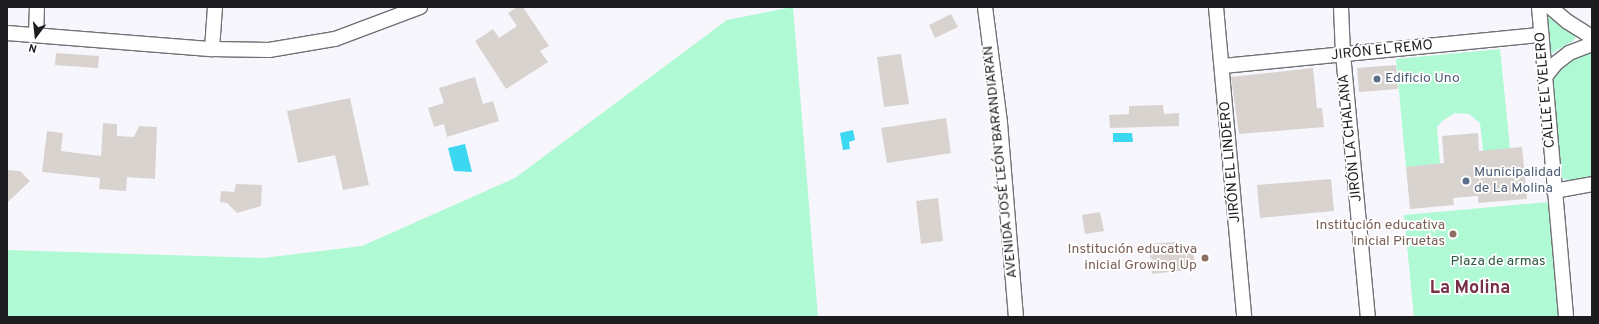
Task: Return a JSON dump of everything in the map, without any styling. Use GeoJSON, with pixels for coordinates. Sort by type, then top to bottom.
{"type":"FeatureCollection","features":[{"type":"Feature","properties":{"kind":"street"},"geometry":{"type":"LineString","coordinates":[[36,35],[37,7]]}},
{"type":"Feature","properties":{"kind":"street"},"geometry":{"type":"LineString","coordinates":[[212,49],[215,7]]}},
{"type":"Feature","properties":{"kind":"street"},"geometry":{"type":"LineString","coordinates":[[7,33],[212,49],[269,50],[335,39],[420,7]]}},
{"type":"Feature","properties":{"kind":"street","name":"AVENIDA JOSÉ LEÓN BARANDIARAN"},"geometry":{"type":"LineString","coordinates":[[985,7],[1000,123],[1016,317]]}},
{"type":"Feature","properties":{"kind":"street","name":"JIRÓN EL LINDERO"},"geometry":{"type":"LineString","coordinates":[[1216,7],[1223,66],[1244,317]]}},
{"type":"Feature","properties":{"kind":"street","name":"JIRÓN LA CHALANA"},"geometry":{"type":"LineString","coordinates":[[1340,7],[1343,54],[1368,317]]}},
{"type":"Feature","properties":{"kind":"street","name":"CALLE EL VELERO"},"geometry":{"type":"LineString","coordinates":[[1539,7],[1566,317]]}},
{"type":"Feature","properties":{"kind":"street"},"geometry":{"type":"LineString","coordinates":[[1550,7],[1568,22],[1592,37]]}},
{"type":"Feature","properties":{"kind":"street","name":"JIRÓN EL REMO"},"geometry":{"type":"LineString","coordinates":[[1223,66],[1541,35]]}},
{"type":"Feature","properties":{"kind":"street"},"geometry":{"type":"LineString","coordinates":[[1545,77],[1555,64],[1568,53],[1592,44]]}},
{"type":"Feature","properties":{"kind":"street"},"geometry":{"type":"LineString","coordinates":[[1554,190],[1592,184]]}},
{"type":"Feature","properties":{"kind":"green space"},"geometry":{"type":"Polygon","coordinates":[[[793,7],[818,317],[7,317],[7,250],[263,258],[362,246],[515,178],[727,20],[793,7]]]}},
{"type":"Feature","properties":{"kind":"green space"},"geometry":{"type":"Polygon","coordinates":[[[1547,13],[1550,14],[1561,26],[1573,32],[1576,36],[1573,41],[1552,53],[1549,51],[1544,15],[1547,13]]]}},
{"type":"Feature","properties":{"kind":"green space"},"geometry":{"type":"Polygon","coordinates":[[[1592,48],[1592,176],[1570,180],[1561,178],[1552,77],[1559,64],[1592,48]]]}},
{"type":"Feature","properties":{"kind":"green space"},"geometry":{"type":"Polygon","coordinates":[[[1500,49],[1510,148],[1484,160],[1480,123],[1469,114],[1455,113],[1442,121],[1437,127],[1440,164],[1406,167],[1396,59],[1500,49]]]}},
{"type":"Feature","properties":{"kind":"green space","name":"Plaza de armas"},"geometry":{"type":"Polygon","coordinates":[[[1548,202],[1559,317],[1414,317],[1404,215],[1548,202]]]}},
{"type":"Feature","properties":{"kind":"water"},"geometry":{"type":"Polygon","coordinates":[[[853,130],[855,140],[849,142],[850,149],[843,150],[840,133],[853,130]]]}},
{"type":"Feature","properties":{"kind":"water"},"geometry":{"type":"Polygon","coordinates":[[[1113,133],[1132,133],[1133,142],[1113,142],[1113,133]]]}},
{"type":"Feature","properties":{"kind":"water"},"geometry":{"type":"Polygon","coordinates":[[[465,144],[472,172],[454,171],[448,148],[465,144]]]}},
{"type":"Feature","properties":{"kind":"building"},"geometry":{"type":"Polygon","coordinates":[[[517,7],[523,7],[549,46],[540,51],[548,62],[506,89],[475,41],[493,29],[499,38],[517,26],[508,13],[517,7]]]}},
{"type":"Feature","properties":{"kind":"building"},"geometry":{"type":"Polygon","coordinates":[[[951,14],[958,27],[935,38],[929,25],[951,14]]]}},
{"type":"Feature","properties":{"kind":"building"},"geometry":{"type":"Polygon","coordinates":[[[56,53],[99,56],[98,68],[55,65],[56,53]]]}},
{"type":"Feature","properties":{"kind":"building"},"geometry":{"type":"Polygon","coordinates":[[[901,54],[909,104],[884,107],[877,57],[901,54]]]}},
{"type":"Feature","properties":{"kind":"building","name":"Edificio Uno"},"geometry":{"type":"Polygon","coordinates":[[[1396,65],[1398,89],[1359,92],[1357,68],[1396,65]]]}},
{"type":"Feature","properties":{"kind":"building"},"geometry":{"type":"Polygon","coordinates":[[[1313,68],[1317,108],[1322,108],[1324,127],[1239,134],[1231,77],[1313,68]]]}},
{"type":"Feature","properties":{"kind":"building"},"geometry":{"type":"Polygon","coordinates":[[[475,77],[483,104],[493,101],[499,121],[447,137],[444,124],[434,127],[428,108],[444,103],[439,88],[475,77]]]}},
{"type":"Feature","properties":{"kind":"building"},"geometry":{"type":"Polygon","coordinates":[[[350,98],[369,185],[343,190],[335,155],[298,163],[287,111],[350,98]]]}},
{"type":"Feature","properties":{"kind":"building"},"geometry":{"type":"Polygon","coordinates":[[[1163,105],[1164,114],[1179,113],[1179,126],[1110,128],[1109,115],[1129,114],[1129,106],[1163,105]]]}},
{"type":"Feature","properties":{"kind":"building"},"geometry":{"type":"Polygon","coordinates":[[[946,118],[951,153],[887,163],[881,128],[946,118]]]}},
{"type":"Feature","properties":{"kind":"building"},"geometry":{"type":"Polygon","coordinates":[[[103,123],[117,124],[117,136],[134,137],[139,126],[157,127],[155,179],[127,177],[126,191],[99,189],[100,178],[42,172],[47,131],[63,133],[61,151],[101,156],[103,123]]]}},
{"type":"Feature","properties":{"kind":"building","name":"Municipalidad de La Molina"},"geometry":{"type":"Polygon","coordinates":[[[1478,133],[1479,151],[1522,147],[1527,199],[1478,203],[1478,196],[1453,198],[1454,205],[1410,209],[1406,167],[1444,163],[1442,136],[1478,133]]]}},
{"type":"Feature","properties":{"kind":"building"},"geometry":{"type":"Polygon","coordinates":[[[7,170],[20,171],[30,181],[7,203],[7,170]]]}},
{"type":"Feature","properties":{"kind":"building"},"geometry":{"type":"Polygon","coordinates":[[[1331,179],[1334,211],[1260,218],[1257,185],[1331,179]]]}},
{"type":"Feature","properties":{"kind":"building"},"geometry":{"type":"Polygon","coordinates":[[[236,184],[262,185],[261,206],[237,213],[227,203],[220,202],[221,191],[234,192],[236,184]]]}},
{"type":"Feature","properties":{"kind":"building"},"geometry":{"type":"Polygon","coordinates":[[[938,198],[943,241],[921,244],[916,201],[938,198]]]}},
{"type":"Feature","properties":{"kind":"building"},"geometry":{"type":"Polygon","coordinates":[[[1100,212],[1104,231],[1085,234],[1082,215],[1100,212]]]}},
{"type":"Feature","properties":{"kind":"building"},"geometry":{"type":"Polygon","coordinates":[[[1176,242],[1194,256],[1195,269],[1152,274],[1149,244],[1176,242]]]}},
{"type":"Feature","properties":{"kind":"place","name":"Edificio Uno"},"geometry":{"type":"Point","coordinates":[1377,79]}},
{"type":"Feature","properties":{"kind":"place","name":"Municipalidad de La Molina"},"geometry":{"type":"Point","coordinates":[1466,181]}},
{"type":"Feature","properties":{"kind":"place","name":"Institución educativa inicial Piruetas"},"geometry":{"type":"Point","coordinates":[1453,234]}},
{"type":"Feature","properties":{"kind":"place","name":"Institución educativa inicial Growing Up"},"geometry":{"type":"Point","coordinates":[1205,258]}},
{"type":"Feature","properties":{"kind":"district","name":"La Molina"},"geometry":{"type":"Point","coordinates":[1470,289]}}]}
